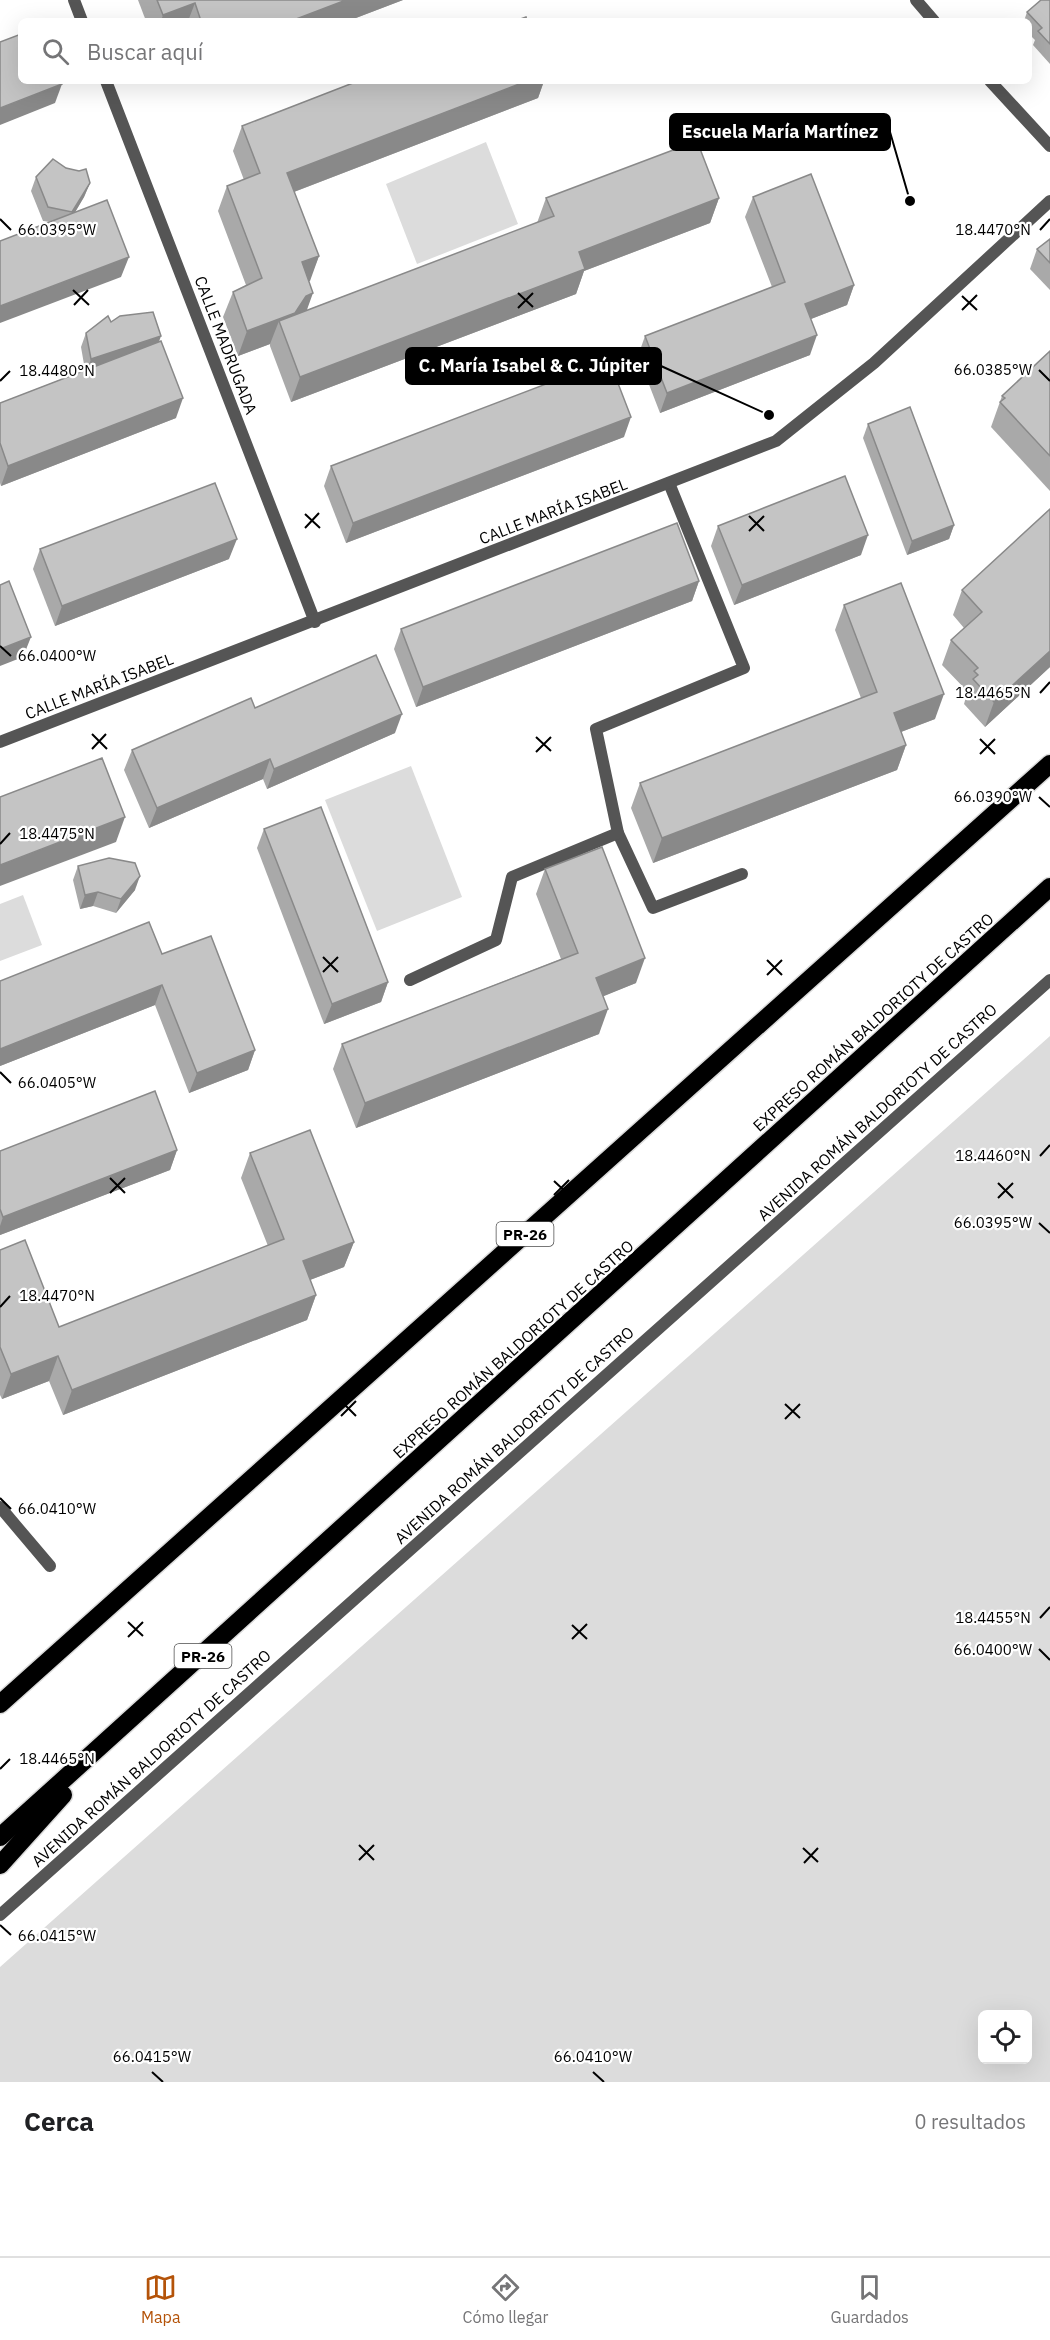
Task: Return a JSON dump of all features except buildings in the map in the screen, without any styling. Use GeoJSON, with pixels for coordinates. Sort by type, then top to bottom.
{"type":"FeatureCollection","features":[{"type":"Feature","properties":{"kind":"highway","name":"PR-26"},"geometry":{"type":"LineString","coordinates":[[0,1704],[1050,764]]}},
{"type":"Feature","properties":{"kind":"highway","name":"EXPRESO ROMÁN BALDORIOTY DE CASTRO"},"geometry":{"type":"LineString","coordinates":[[0,1837],[1050,887]]}},
{"type":"Feature","properties":{"kind":"highway"},"geometry":{"type":"LineString","coordinates":[[0,1865],[115,1735]]}},
{"type":"Feature","properties":{"kind":"street"},"geometry":{"type":"LineString","coordinates":[[74,0],[81,18]]}},
{"type":"Feature","properties":{"kind":"street"},"geometry":{"type":"LineString","coordinates":[[916,0],[931,18]]}},
{"type":"Feature","properties":{"kind":"street","name":"CALLE MADRUGADA"},"geometry":{"type":"LineString","coordinates":[[106,84],[315,622]]}},
{"type":"Feature","properties":{"kind":"street"},"geometry":{"type":"LineString","coordinates":[[993,84],[1050,146]]}},
{"type":"Feature","properties":{"kind":"street","name":"CALLE MARÍA ISABEL"},"geometry":{"type":"LineString","coordinates":[[0,742],[315,622],[776,441],[874,363],[1050,201]]}},
{"type":"Feature","properties":{"kind":"street"},"geometry":{"type":"LineString","coordinates":[[669,483],[744,668],[597,729],[618,833],[653,908],[742,874]]}},
{"type":"Feature","properties":{"kind":"street"},"geometry":{"type":"LineString","coordinates":[[410,980],[496,940],[512,878],[618,833]]}},
{"type":"Feature","properties":{"kind":"street","name":"AVENIDA ROMÁN BALDORIOTY DE CASTRO"},"geometry":{"type":"LineString","coordinates":[[0,1915],[1050,980]]}},
{"type":"Feature","properties":{"kind":"street"},"geometry":{"type":"LineString","coordinates":[[0,1507],[50,1566]]}},
{"type":"Feature","properties":{"kind":"shaded area"},"geometry":{"type":"Polygon","coordinates":[[[486,142],[518,224],[417,264],[386,184],[486,142]]]}},
{"type":"Feature","properties":{"kind":"shaded area"},"geometry":{"type":"Polygon","coordinates":[[[411,766],[462,897],[377,931],[325,800],[411,766]]]}},
{"type":"Feature","properties":{"kind":"shaded area"},"geometry":{"type":"Polygon","coordinates":[[[23,895],[42,945],[0,961],[0,904],[23,895]]]}},
{"type":"Feature","properties":{"kind":"shaded area"},"geometry":{"type":"Polygon","coordinates":[[[1050,1036],[1050,2082],[0,2082],[0,1967],[1050,1036]]]}},
{"type":"Feature","properties":{"kind":"place","name":"Escuela María Martínez"},"geometry":{"type":"Point","coordinates":[910,201]}},
{"type":"Feature","properties":{"kind":"place","name":"C. María Isabel & C. Júpiter"},"geometry":{"type":"Point","coordinates":[769,415]}}]}
